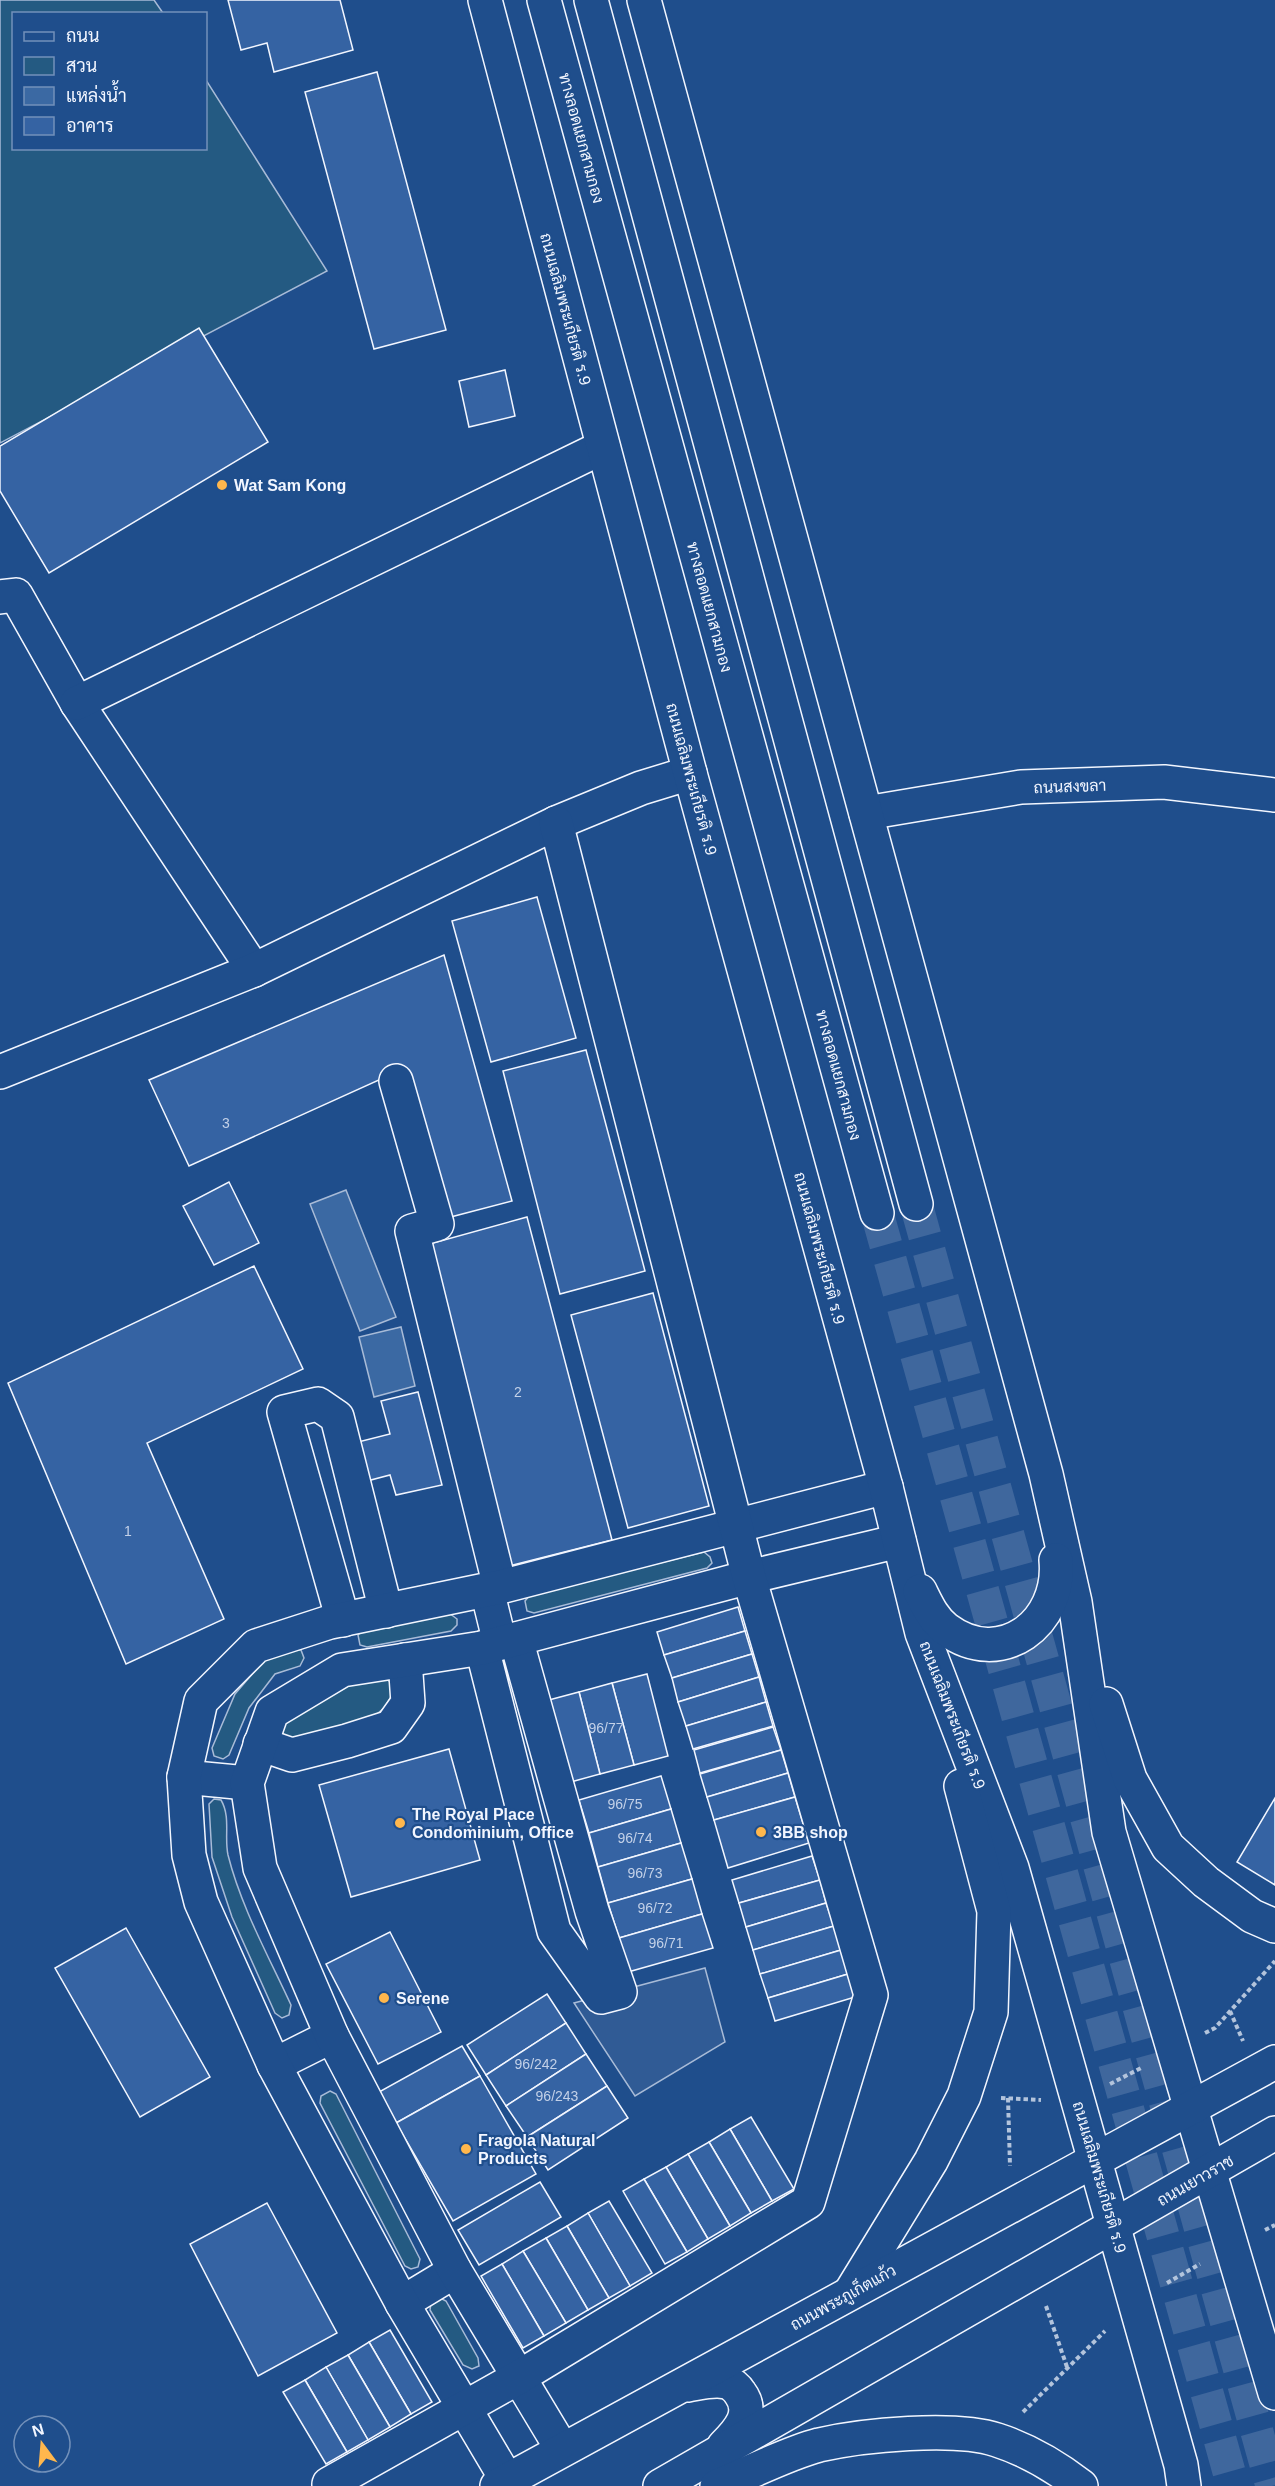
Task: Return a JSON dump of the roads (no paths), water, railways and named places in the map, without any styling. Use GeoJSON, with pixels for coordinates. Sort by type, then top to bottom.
{"type":"FeatureCollection","features":[{"type":"Feature","properties":{"kind":"main road","name":"ถนนเฉลิมพระเกียรติ ร.9"},"geometry":{"type":"LineString","coordinates":[[485,0],[690,773],[886,1487],[922,1633],[1012,1868],[1181,2465],[1184,2486]]}},
{"type":"Feature","properties":{"kind":"main road","name":"ทางลอดแยกสามกอง"},"geometry":{"type":"LineString","coordinates":[[544,0],[877,1213]]}},
{"type":"Feature","properties":{"kind":"main road"},"geometry":{"type":"LineString","coordinates":[[591,0],[916,1204]]}},
{"type":"Feature","properties":{"kind":"main road"},"geometry":{"type":"LineString","coordinates":[[644,0],[1046,1474],[1075,1602],[1109,1832],[1275,2393]]}},
{"type":"Feature","properties":{"kind":"main road"},"geometry":{"type":"LineString","coordinates":[[77,703],[603,447]]}},
{"type":"Feature","properties":{"kind":"main road"},"geometry":{"type":"LineString","coordinates":[[0,597],[16,595],[77,703],[254,970]]}},
{"type":"Feature","properties":{"kind":"main road"},"geometry":{"type":"LineString","coordinates":[[0,1072],[254,970],[556,823],[641,788],[690,773]]}},
{"type":"Feature","properties":{"kind":"main road","name":"ถนนสงขลา"},"geometry":{"type":"LineString","coordinates":[[866,813],[1021,788],[1164,782],[1275,795]]}},
{"type":"Feature","properties":{"kind":"main road"},"geometry":{"type":"LineString","coordinates":[[330,2486],[329,2484],[519,2377],[808,2202],[871,1995],[749,1577],[556,823]]}},
{"type":"Feature","properties":{"kind":"main road"},"geometry":{"type":"LineString","coordinates":[[396,1081],[437,1224],[412,1231],[494,1588],[499,1643],[554,1932],[602,1997],[620,1992],[499,1643]]}},
{"type":"Feature","properties":{"kind":"main road"},"geometry":{"type":"LineString","coordinates":[[342,1670],[337,1621],[284,1412],[318,1404],[337,1417],[386,1611]]}},
{"type":"Feature","properties":{"kind":"main road"},"geometry":{"type":"LineString","coordinates":[[562,2449],[455,2271],[332,2036],[260,1868],[247,1783],[272,1712],[342,1670],[499,1643],[749,1577],[899,1541],[931,1613],[946,1629],[965,1640],[987,1643],[1018,1636],[1027,1632],[1043,1617],[1053,1599],[1058,1578],[1046,1474]]}},
{"type":"Feature","properties":{"kind":"main road"},"geometry":{"type":"LineString","coordinates":[[502,2483],[464,2409],[402,2303],[274,2065],[201,1902],[189,1855],[184,1777],[201,1701],[256,1646],[337,1621],[494,1588],[735,1524],[886,1487]]}},
{"type":"Feature","properties":{"kind":"main road"},"geometry":{"type":"LineString","coordinates":[[1075,1602],[1130,1779],[1168,1847],[1206,1882],[1252,1916],[1275,1926]]}},
{"type":"Feature","properties":{"kind":"main road"},"geometry":{"type":"LineString","coordinates":[[851,2292],[931,2161],[964,2096],[990,2012],[994,1911],[922,1633]]}},
{"type":"Feature","properties":{"kind":"main road"},"geometry":{"type":"LineString","coordinates":[[260,1744],[292,1755],[391,1727],[408,1703],[405,1660]]}},
{"type":"Feature","properties":{"kind":"main road"},"geometry":{"type":"LineString","coordinates":[[184,1777],[247,1783]]}},
{"type":"Feature","properties":{"kind":"main road"},"geometry":{"type":"LineString","coordinates":[[274,2065],[332,2036]]}},
{"type":"Feature","properties":{"kind":"main road"},"geometry":{"type":"LineString","coordinates":[[1191,2109],[1275,2062]]}},
{"type":"Feature","properties":{"kind":"main road","name":"ถนนพระภูเก็ตแก้ว"},"geometry":{"type":"LineString","coordinates":[[502,2483],[1191,2109]]}},
{"type":"Feature","properties":{"kind":"main road","name":"ถนนเยาวราช"},"geometry":{"type":"LineString","coordinates":[[1114,2225],[1275,2133]]}},
{"type":"Feature","properties":{"kind":"main road"},"geometry":{"type":"LineString","coordinates":[[716,2470],[1114,2225]]}},
{"type":"Feature","properties":{"kind":"main road"},"geometry":{"type":"LineString","coordinates":[[402,2303],[455,2271]]}},
{"type":"Feature","properties":{"kind":"main road"},"geometry":{"type":"LineString","coordinates":[[677,2387],[710,2381],[727,2382],[737,2388],[745,2399],[747,2412],[742,2425],[716,2470]]}},
{"type":"Feature","properties":{"kind":"main road"},"geometry":{"type":"LineString","coordinates":[[660,2486],[818,2446],[872,2437],[940,2432],[995,2439],[1050,2463],[1081,2486]]}},
{"type":"Feature","properties":{"kind":"water"},"geometry":{"type":"Polygon","coordinates":[[[346,1190],[396,1317],[360,1331],[310,1204],[346,1190]]]}},
{"type":"Feature","properties":{"kind":"water"},"geometry":{"type":"Polygon","coordinates":[[[401,1327],[415,1386],[374,1397],[359,1337],[401,1327]]]}},
{"type":"Feature","properties":{"kind":"tunnel"},"geometry":{"type":"LineString","coordinates":[[916,1204],[1272,2486]]}},
{"type":"Feature","properties":{"kind":"tunnel"},"geometry":{"type":"LineString","coordinates":[[877,1213],[1233,2486]]}},
{"type":"Feature","properties":{"kind":"place","name":"Wat Sam Kong"},"geometry":{"type":"Point","coordinates":[222,485]}},
{"type":"Feature","properties":{"kind":"place","name":"The Royal Place Condominium, Office"},"geometry":{"type":"Point","coordinates":[400,1823]}},
{"type":"Feature","properties":{"kind":"place","name":"3BB shop"},"geometry":{"type":"Point","coordinates":[761,1832]}},
{"type":"Feature","properties":{"kind":"place","name":"Serene"},"geometry":{"type":"Point","coordinates":[384,1998]}},
{"type":"Feature","properties":{"kind":"place","name":"Fragola Natural Products"},"geometry":{"type":"Point","coordinates":[466,2149]}}]}
